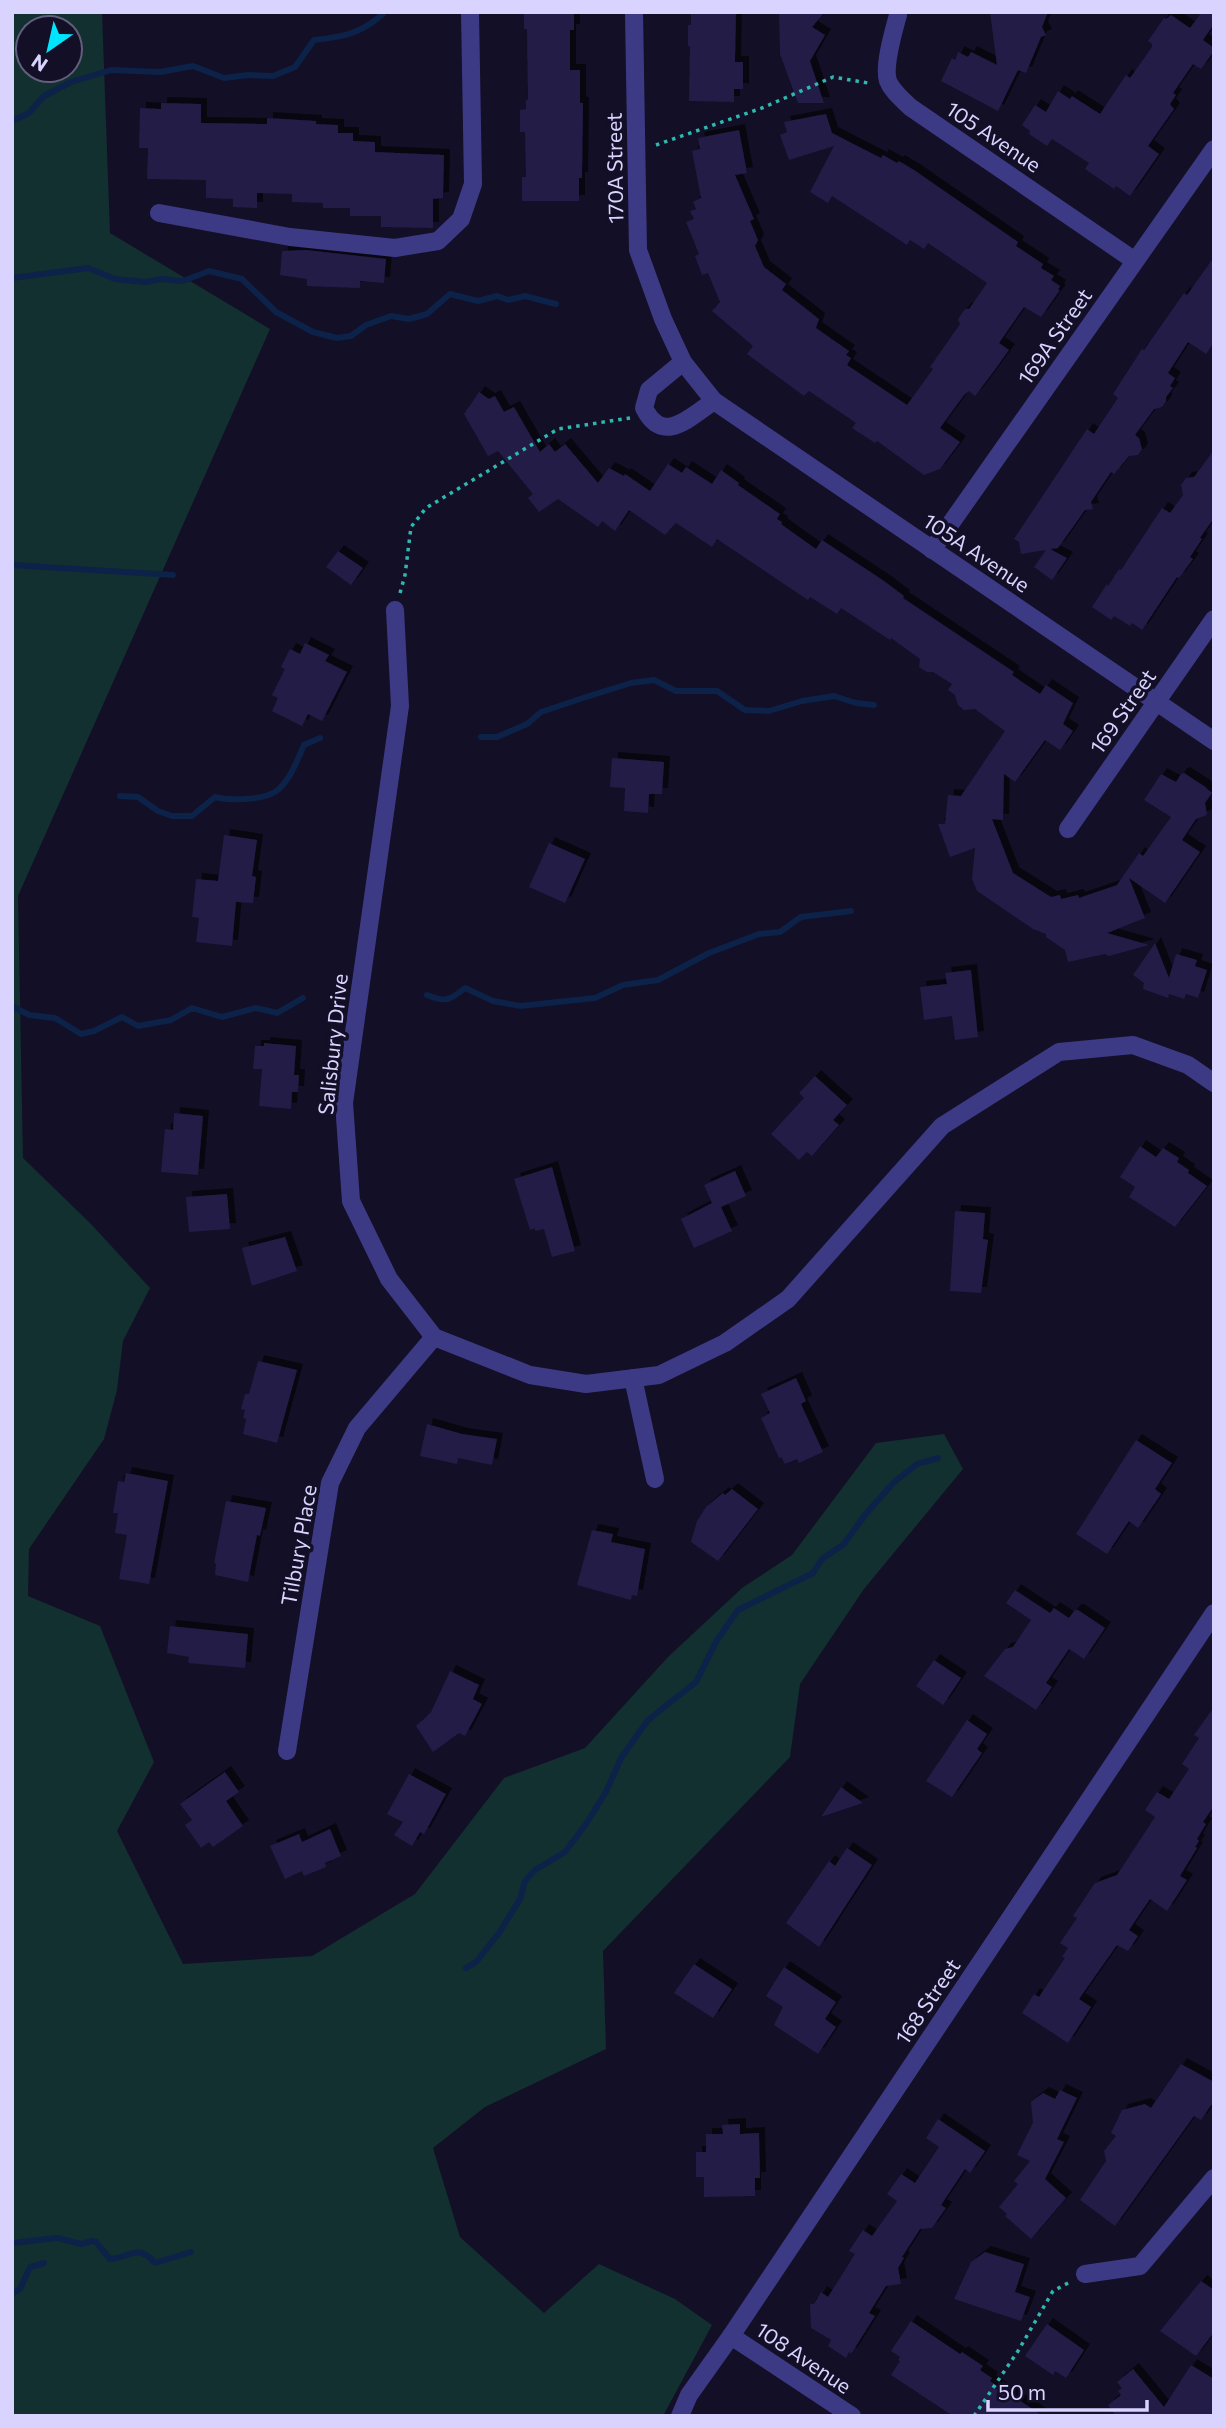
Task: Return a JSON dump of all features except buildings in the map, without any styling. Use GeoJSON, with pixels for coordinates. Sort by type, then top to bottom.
{"type":"FeatureCollection","features":[{"type":"Feature","properties":{"kind":"street"},"geometry":{"type":"LineString","coordinates":[[159,213],[303,239],[394,248],[438,242],[461,219],[473,184],[470,12]]}},
{"type":"Feature","properties":{"kind":"street","name":"170A Street"},"geometry":{"type":"LineString","coordinates":[[634,12],[638,250],[663,318]]}},
{"type":"Feature","properties":{"kind":"street","name":"105 Avenue"},"geometry":{"type":"LineString","coordinates":[[898,15],[887,72],[888,82],[910,107],[1135,261]]}},
{"type":"Feature","properties":{"kind":"street","name":"169A Street"},"geometry":{"type":"LineString","coordinates":[[932,550],[1214,149]]}},
{"type":"Feature","properties":{"kind":"street","name":"105A Avenue"},"geometry":{"type":"LineString","coordinates":[[663,318],[683,362],[714,401],[1214,741]]}},
{"type":"Feature","properties":{"kind":"street"},"geometry":{"type":"LineString","coordinates":[[683,362],[649,390],[644,408],[648,415],[660,427],[669,428],[714,401]]}},
{"type":"Feature","properties":{"kind":"street","name":"Salisbury Drive"},"geometry":{"type":"LineString","coordinates":[[395,610],[400,706],[344,1103],[351,1201],[389,1279],[434,1337]]}},
{"type":"Feature","properties":{"kind":"street","name":"169 Street"},"geometry":{"type":"LineString","coordinates":[[1068,829],[1214,620]]}},
{"type":"Feature","properties":{"kind":"street"},"geometry":{"type":"LineString","coordinates":[[434,1337],[530,1375],[586,1384],[659,1375],[725,1343],[788,1299],[943,1126],[1059,1052],[1133,1045],[1188,1065],[1214,1083]]}},
{"type":"Feature","properties":{"kind":"street","name":"Tilbury Place"},"geometry":{"type":"LineString","coordinates":[[287,1751],[330,1483],[357,1428],[434,1337]]}},
{"type":"Feature","properties":{"kind":"street"},"geometry":{"type":"LineString","coordinates":[[633,1378],[655,1479]]}},
{"type":"Feature","properties":{"kind":"street","name":"168 Street"},"geometry":{"type":"LineString","coordinates":[[680,2416],[689,2395],[1214,1613]]}},
{"type":"Feature","properties":{"kind":"street"},"geometry":{"type":"LineString","coordinates":[[1085,2274],[1140,2266],[1214,2178]]}},
{"type":"Feature","properties":{"kind":"street","name":"108 Avenue"},"geometry":{"type":"LineString","coordinates":[[731,2336],[852,2416]]}},
{"type":"Feature","properties":{"kind":"path"},"geometry":{"type":"LineString","coordinates":[[656,145],[762,108],[833,77],[874,83]]}},
{"type":"Feature","properties":{"kind":"path"},"geometry":{"type":"LineString","coordinates":[[395,610],[405,575],[411,527],[426,508],[558,429],[635,418]]}},
{"type":"Feature","properties":{"kind":"path"},"geometry":{"type":"LineString","coordinates":[[974,2416],[1054,2291],[1085,2274]]}},
{"type":"Feature","properties":{"kind":"green space"},"geometry":{"type":"Polygon","coordinates":[[[12,12],[102,12],[110,233],[270,329],[18,896],[23,1158],[91,1224],[150,1288],[123,1341],[117,1390],[104,1439],[29,1549],[28,1596],[100,1626],[154,1762],[117,1831],[183,1964],[312,1956],[415,1894],[504,1778],[585,1748],[668,1657],[742,1588],[792,1555],[876,1443],[944,1434],[963,1469],[864,1589],[800,1684],[790,1757],[603,1951],[606,2049],[485,2107],[433,2148],[460,2237],[544,2313],[599,2264],[675,2299],[712,2325],[663,2416],[12,2416],[12,12]]]}},
{"type":"Feature","properties":{"kind":"waterway"},"geometry":{"type":"LineString","coordinates":[[12,121],[29,113],[44,96],[71,82],[111,70],[160,72],[193,66],[224,78],[273,76],[295,67],[314,40],[351,33],[367,26],[383,14]]}},
{"type":"Feature","properties":{"kind":"waterway"},"geometry":{"type":"LineString","coordinates":[[12,278],[88,268],[115,279],[183,281],[209,271],[242,279],[276,312],[313,332],[337,338],[351,336],[366,325],[391,316],[409,319],[427,314],[450,294],[478,301],[497,296],[508,300],[525,296],[556,304]]}},
{"type":"Feature","properties":{"kind":"waterway"},"geometry":{"type":"LineString","coordinates":[[12,565],[173,575]]}},
{"type":"Feature","properties":{"kind":"waterway"},"geometry":{"type":"LineString","coordinates":[[481,737],[497,737],[527,724],[541,712],[586,697],[631,683],[654,680],[676,691],[717,691],[745,710],[769,711],[802,701],[834,696],[874,705]]}},
{"type":"Feature","properties":{"kind":"waterway"},"geometry":{"type":"LineString","coordinates":[[120,796],[138,797],[158,811],[172,816],[192,816],[215,797],[245,799],[269,795],[285,783],[304,745],[320,738]]}},
{"type":"Feature","properties":{"kind":"waterway"},"geometry":{"type":"LineString","coordinates":[[427,995],[448,999],[465,988],[493,1001],[520,1006],[595,998],[623,985],[658,980],[709,953],[759,934],[780,932],[801,917],[851,911]]}},
{"type":"Feature","properties":{"kind":"waterway"},"geometry":{"type":"LineString","coordinates":[[12,1006],[29,1015],[55,1018],[81,1034],[94,1031],[122,1017],[138,1026],[171,1020],[192,1008],[222,1017],[256,1008],[277,1013],[303,998]]}},
{"type":"Feature","properties":{"kind":"waterway"},"geometry":{"type":"LineString","coordinates":[[466,1968],[476,1962],[499,1933],[520,1899],[525,1881],[535,1870],[565,1852],[586,1824],[606,1792],[621,1758],[648,1720],[696,1682],[717,1640],[738,1610],[813,1573],[822,1559],[844,1544],[893,1483],[917,1464],[938,1458]]}},
{"type":"Feature","properties":{"kind":"waterway"},"geometry":{"type":"LineString","coordinates":[[12,2243],[57,2238],[81,2244],[92,2241],[96,2242],[110,2259],[139,2252],[155,2263],[191,2252]]}},
{"type":"Feature","properties":{"kind":"waterway"},"geometry":{"type":"LineString","coordinates":[[12,2294],[20,2289],[30,2267],[44,2263]]}}]}
